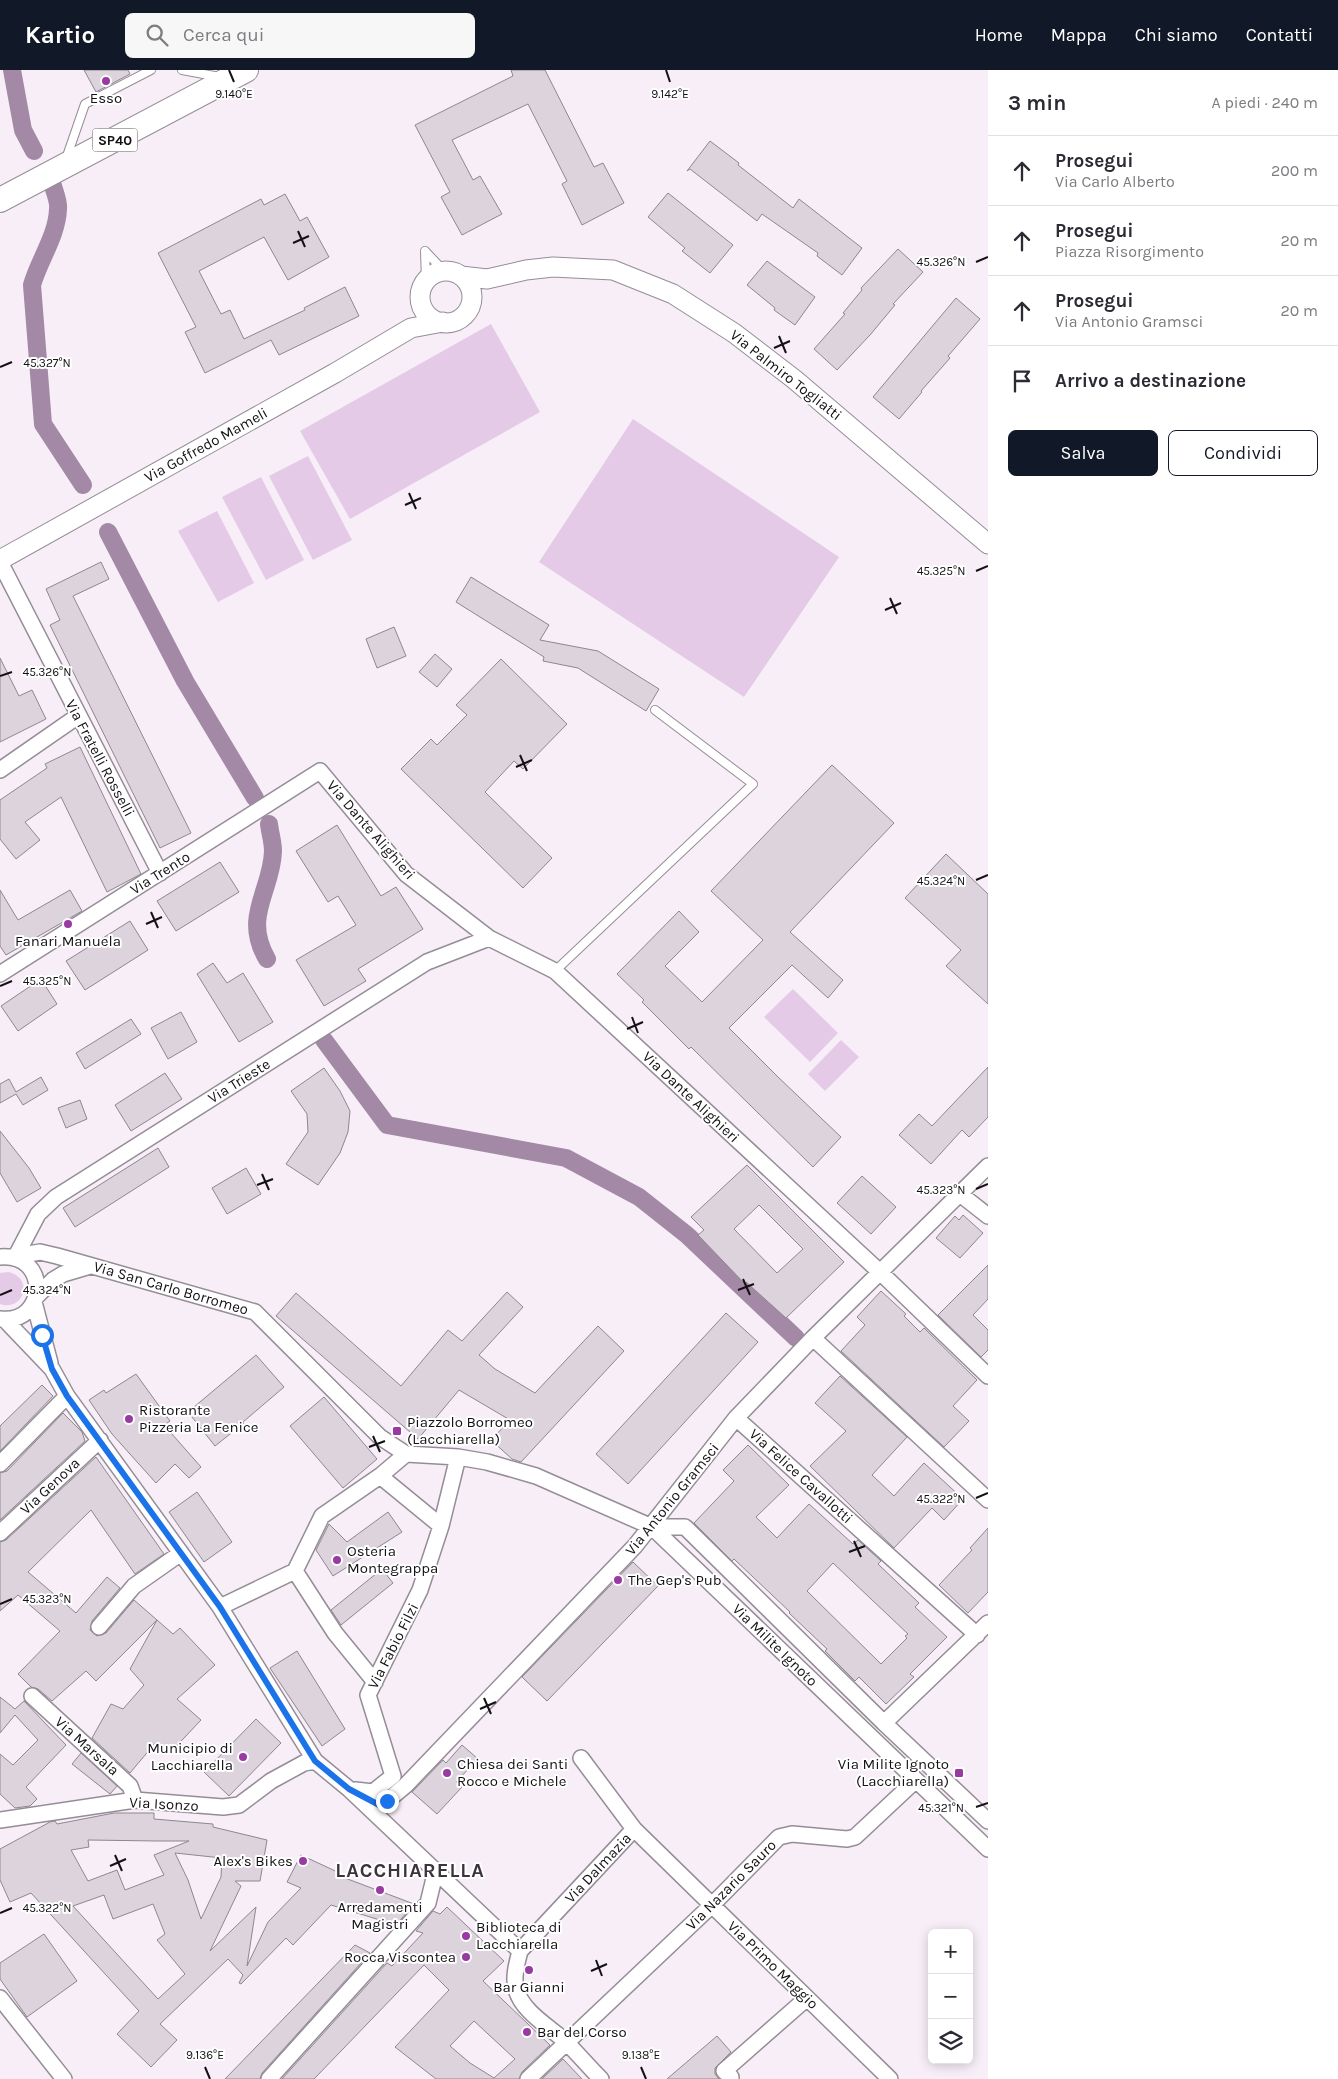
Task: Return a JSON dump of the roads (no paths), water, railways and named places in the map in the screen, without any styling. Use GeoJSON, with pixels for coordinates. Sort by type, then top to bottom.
{"type":"FeatureCollection","features":[{"type":"Feature","properties":{"kind":"main road","name":"SP40"},"geometry":{"type":"LineString","coordinates":[[0,200],[238,75]]}},
{"type":"Feature","properties":{"kind":"street","name":"Via Palmiro Togliatti"},"geometry":{"type":"LineString","coordinates":[[488,279],[526,270],[553,267],[613,270],[673,294],[734,333],[794,378],[988,544]]}},
{"type":"Feature","properties":{"kind":"street"},"geometry":{"type":"LineString","coordinates":[[411,328],[420,300],[420,293],[426,280],[437,272],[488,279]]}},
{"type":"Feature","properties":{"kind":"street"},"geometry":{"type":"LineString","coordinates":[[452,273],[470,289],[470,306]]}},
{"type":"Feature","properties":{"kind":"street","name":"Via Goffredo Mameli"},"geometry":{"type":"LineString","coordinates":[[0,561],[335,373],[411,328],[459,318],[465,313],[488,279]]}},
{"type":"Feature","properties":{"kind":"street"},"geometry":{"type":"LineString","coordinates":[[420,300],[428,315],[442,322]]}},
{"type":"Feature","properties":{"kind":"street","name":"Via Fratelli Rosselli"},"geometry":{"type":"LineString","coordinates":[[0,561],[160,873]]}},
{"type":"Feature","properties":{"kind":"street"},"geometry":{"type":"LineString","coordinates":[[0,770],[78,716]]}},
{"type":"Feature","properties":{"kind":"street","name":"Via Dante Alighieri"},"geometry":{"type":"LineString","coordinates":[[320,771],[406,874],[489,938],[555,971],[881,1272],[988,1376]]}},
{"type":"Feature","properties":{"kind":"street","name":"Via Trento"},"geometry":{"type":"LineString","coordinates":[[2,969],[160,873],[320,771]]}},
{"type":"Feature","properties":{"kind":"street","name":"Via Trieste"},"geometry":{"type":"LineString","coordinates":[[9,1257],[38,1214],[56,1197],[427,962],[489,938]]}},
{"type":"Feature","properties":{"kind":"street","name":"Via Antonio Gramsci"},"geometry":{"type":"LineString","coordinates":[[349,1789],[381,1806],[406,1785],[652,1527],[736,1418],[813,1338],[988,1166]]}},
{"type":"Feature","properties":{"kind":"street"},"geometry":{"type":"LineString","coordinates":[[960,1194],[988,1216]]}},
{"type":"Feature","properties":{"kind":"street","name":"Via San Carlo Borromeo"},"geometry":{"type":"LineString","coordinates":[[9,1257],[40,1252],[255,1312],[380,1437],[406,1454],[458,1457],[487,1462],[536,1476],[652,1527]]}},
{"type":"Feature","properties":{"kind":"street"},"geometry":{"type":"LineString","coordinates":[[9,1257],[19,1259],[34,1274],[37,1283],[35,1299],[52,1369]]}},
{"type":"Feature","properties":{"kind":"street"},"geometry":{"type":"LineString","coordinates":[[3,1319],[16,1318],[27,1311],[35,1299],[53,1280],[63,1274],[90,1266]]}},
{"type":"Feature","properties":{"kind":"street"},"geometry":{"type":"LineString","coordinates":[[3,1319],[52,1369],[67,1396],[220,1607],[315,1761],[349,1789],[520,1951],[515,1976],[516,1989],[521,1999],[528,2009],[565,2042],[600,2079]]}},
{"type":"Feature","properties":{"kind":"street"},"geometry":{"type":"LineString","coordinates":[[813,1338],[988,1500]]}},
{"type":"Feature","properties":{"kind":"street"},"geometry":{"type":"LineString","coordinates":[[0,1464],[67,1396]]}},
{"type":"Feature","properties":{"kind":"street","name":"Via Felice Cavallotti"},"geometry":{"type":"LineString","coordinates":[[736,1418],[976,1635]]}},
{"type":"Feature","properties":{"kind":"street","name":"Via Genova"},"geometry":{"type":"LineString","coordinates":[[0,1533],[100,1440]]}},
{"type":"Feature","properties":{"kind":"street"},"geometry":{"type":"LineString","coordinates":[[220,1607],[294,1571],[322,1516],[380,1476],[406,1454]]}},
{"type":"Feature","properties":{"kind":"street","name":"Via Fabio Filzi"},"geometry":{"type":"LineString","coordinates":[[349,1789],[373,1792],[393,1776],[368,1695],[420,1590],[441,1526],[458,1457]]}},
{"type":"Feature","properties":{"kind":"street"},"geometry":{"type":"LineString","coordinates":[[380,1476],[441,1526]]}},
{"type":"Feature","properties":{"kind":"street","name":"Via Milite Ignoto"},"geometry":{"type":"LineString","coordinates":[[652,1527],[685,1527],[884,1723],[925,1776],[988,1849]]}},
{"type":"Feature","properties":{"kind":"street","name":"Via Milite Ignoto"},"geometry":{"type":"LineString","coordinates":[[652,1527],[870,1736],[988,1821]]}},
{"type":"Feature","properties":{"kind":"street"},"geometry":{"type":"LineString","coordinates":[[100,1627],[134,1586],[181,1553]]}},
{"type":"Feature","properties":{"kind":"street"},"geometry":{"type":"LineString","coordinates":[[294,1571],[335,1634],[375,1682]]}},
{"type":"Feature","properties":{"kind":"street"},"geometry":{"type":"LineString","coordinates":[[884,1723],[988,1623]]}},
{"type":"Feature","properties":{"kind":"street","name":"Via Marsala"},"geometry":{"type":"LineString","coordinates":[[32,1696],[130,1786],[135,1800]]}},
{"type":"Feature","properties":{"kind":"street","name":"Via Primo Maggio"},"geometry":{"type":"LineString","coordinates":[[581,1758],[634,1828],[890,2079]]}},
{"type":"Feature","properties":{"kind":"street","name":"Via Isonzo"},"geometry":{"type":"LineString","coordinates":[[0,1820],[135,1800],[223,1808],[239,1805],[271,1781],[304,1763],[315,1761]]}},
{"type":"Feature","properties":{"kind":"street","name":"Via Nazario Sauro"},"geometry":{"type":"LineString","coordinates":[[528,2079],[712,1905],[780,1837],[792,1834],[848,1839],[855,1837],[925,1776]]}},
{"type":"Feature","properties":{"kind":"street","name":"Via Dalmazia"},"geometry":{"type":"LineString","coordinates":[[520,1951],[634,1828]]}},
{"type":"Feature","properties":{"kind":"street"},"geometry":{"type":"LineString","coordinates":[[268,2079],[428,1903],[436,1870]]}},
{"type":"Feature","properties":{"kind":"street"},"geometry":{"type":"LineString","coordinates":[[0,1998],[64,2079]]}},
{"type":"Feature","properties":{"kind":"street"},"geometry":{"type":"LineString","coordinates":[[729,2079],[731,2077],[724,2071],[807,1998]]}},
{"type":"Feature","properties":{"kind":"lane"},"geometry":{"type":"LineString","coordinates":[[63,167],[85,104],[151,70]]}},
{"type":"Feature","properties":{"kind":"lane"},"geometry":{"type":"LineString","coordinates":[[182,70],[238,75]]}},
{"type":"Feature","properties":{"kind":"lane"},"geometry":{"type":"LineString","coordinates":[[555,971],[753,784],[655,710]]}},
{"type":"Feature","properties":{"kind":"lane"},"geometry":{"type":"LineString","coordinates":[[870,1736],[884,1723]]}},
{"type":"Feature","properties":{"kind":"waterway"},"geometry":{"type":"LineString","coordinates":[[12,70],[23,130],[34,151]]}},
{"type":"Feature","properties":{"kind":"waterway"},"geometry":{"type":"LineString","coordinates":[[53,186],[58,203],[57,219],[32,285],[43,424],[83,485]]}},
{"type":"Feature","properties":{"kind":"waterway"},"geometry":{"type":"LineString","coordinates":[[108,532],[185,681],[255,798]]}},
{"type":"Feature","properties":{"kind":"waterway"},"geometry":{"type":"LineString","coordinates":[[267,959],[260,944],[257,930],[260,904],[268,879],[273,851],[269,824]]}},
{"type":"Feature","properties":{"kind":"waterway"},"geometry":{"type":"LineString","coordinates":[[324,1040],[387,1125],[566,1158],[639,1197],[687,1235],[796,1338]]}},
{"type":"Feature","properties":{"kind":"place","name":"Esso"},"geometry":{"type":"Point","coordinates":[106,81]}},
{"type":"Feature","properties":{"kind":"place","name":"Fanari Manuela"},"geometry":{"type":"Point","coordinates":[68,924]}},
{"type":"Feature","properties":{"kind":"place","name":"Ristorante Pizzeria La Fenice"},"geometry":{"type":"Point","coordinates":[129,1419]}},
{"type":"Feature","properties":{"kind":"place","name":"Piazzolo Borromeo (Lacchiarella)"},"geometry":{"type":"Point","coordinates":[397,1431]}},
{"type":"Feature","properties":{"kind":"place","name":"Osteria Montegrappa"},"geometry":{"type":"Point","coordinates":[337,1560]}},
{"type":"Feature","properties":{"kind":"place","name":"The Gep's Pub"},"geometry":{"type":"Point","coordinates":[618,1580]}},
{"type":"Feature","properties":{"kind":"place","name":"Municipio di Lacchiarella"},"geometry":{"type":"Point","coordinates":[243,1757]}},
{"type":"Feature","properties":{"kind":"place","name":"Chiesa dei Santi Rocco e Michele"},"geometry":{"type":"Point","coordinates":[447,1773]}},
{"type":"Feature","properties":{"kind":"place","name":"Via Milite Ignoto (Lacchiarella)"},"geometry":{"type":"Point","coordinates":[959,1773]}},
{"type":"Feature","properties":{"kind":"place","name":"Alex's Bikes"},"geometry":{"type":"Point","coordinates":[303,1861]}},
{"type":"Feature","properties":{"kind":"place","name":"Arredamenti Magistri"},"geometry":{"type":"Point","coordinates":[380,1890]}},
{"type":"Feature","properties":{"kind":"place","name":"Biblioteca di Lacchiarella"},"geometry":{"type":"Point","coordinates":[466,1936]}},
{"type":"Feature","properties":{"kind":"place","name":"Rocca Viscontea"},"geometry":{"type":"Point","coordinates":[466,1957]}},
{"type":"Feature","properties":{"kind":"place","name":"Bar Gianni"},"geometry":{"type":"Point","coordinates":[529,1970]}},
{"type":"Feature","properties":{"kind":"place","name":"Bar del Corso"},"geometry":{"type":"Point","coordinates":[527,2032]}},
{"type":"Feature","properties":{"kind":"district","name":"LACCHIARELLA"},"geometry":{"type":"Point","coordinates":[410,1870]}}]}
